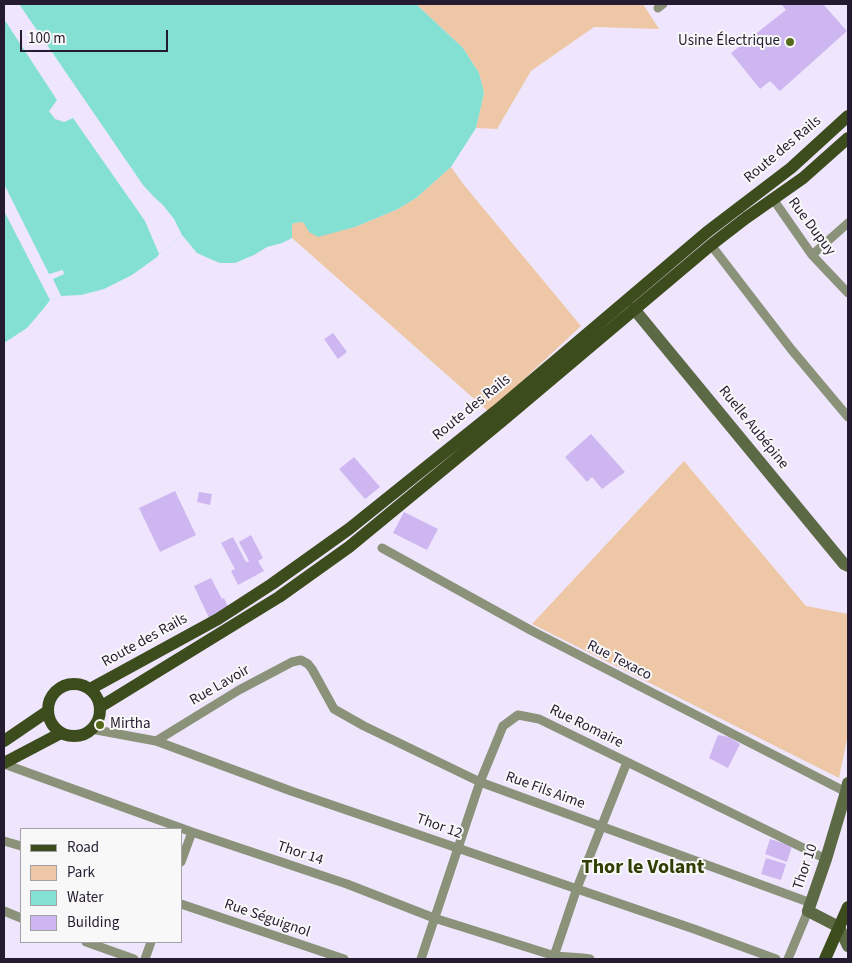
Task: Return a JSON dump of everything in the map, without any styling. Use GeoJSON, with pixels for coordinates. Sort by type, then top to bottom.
{"type":"FeatureCollection","features":[{"type":"Feature","properties":{"kind":"main road","name":"Route des Rails"},"geometry":{"type":"LineString","coordinates":[[90,689],[218,619],[272,584],[349,529],[496,411],[706,232],[791,168],[848,116]]}},
{"type":"Feature","properties":{"kind":"main road","name":"Route des Rails"},"geometry":{"type":"LineString","coordinates":[[100,707],[279,597],[349,547],[711,246],[746,218],[803,178],[848,138]]}},
{"type":"Feature","properties":{"kind":"main road"},"geometry":{"type":"LineString","coordinates":[[74,684],[83,685],[90,689],[95,694],[100,707],[99,715],[91,729],[77,736],[61,732],[54,727],[48,711],[48,704],[59,688],[74,684]]}},
{"type":"Feature","properties":{"kind":"main road"},"geometry":{"type":"LineString","coordinates":[[4,742],[48,711]]}},
{"type":"Feature","properties":{"kind":"main road"},"geometry":{"type":"LineString","coordinates":[[4,764],[61,732]]}},
{"type":"Feature","properties":{"kind":"main road"},"geometry":{"type":"LineString","coordinates":[[824,959],[848,907]]}},
{"type":"Feature","properties":{"kind":"street","name":"Rue Dupuy"},"geometry":{"type":"LineString","coordinates":[[773,199],[812,256],[848,293]]}},
{"type":"Feature","properties":{"kind":"street"},"geometry":{"type":"LineString","coordinates":[[812,256],[848,223]]}},
{"type":"Feature","properties":{"kind":"street"},"geometry":{"type":"LineString","coordinates":[[711,246],[791,349],[848,417]]}},
{"type":"Feature","properties":{"kind":"street","name":"Ruelle Aubépine"},"geometry":{"type":"LineString","coordinates":[[634,310],[844,564],[848,566]]}},
{"type":"Feature","properties":{"kind":"street","name":"Rue Texaco"},"geometry":{"type":"LineString","coordinates":[[382,548],[534,632],[847,788]]}},
{"type":"Feature","properties":{"kind":"street","name":"Rue Lavoir"},"geometry":{"type":"LineString","coordinates":[[156,741],[239,690],[292,662],[301,660]]}},
{"type":"Feature","properties":{"kind":"street","name":"Rue Fils Aime"},"geometry":{"type":"LineString","coordinates":[[301,660],[312,669],[334,709],[364,726],[480,782],[809,907]]}},
{"type":"Feature","properties":{"kind":"street","name":"Rue Romaire"},"geometry":{"type":"LineString","coordinates":[[421,959],[480,782],[503,726],[518,715],[539,719],[826,859]]}},
{"type":"Feature","properties":{"kind":"street","name":"Thor 12"},"geometry":{"type":"LineString","coordinates":[[91,729],[156,741],[776,959]]}},
{"type":"Feature","properties":{"kind":"street"},"geometry":{"type":"LineString","coordinates":[[554,958],[577,888],[627,762]]}},
{"type":"Feature","properties":{"kind":"street","name":"Thor 14"},"geometry":{"type":"LineString","coordinates":[[4,764],[181,828]]}},
{"type":"Feature","properties":{"kind":"street","name":"Thor 10"},"geometry":{"type":"LineString","coordinates":[[788,959],[826,859],[847,788]]}},
{"type":"Feature","properties":{"kind":"street","name":"Thor 14"},"geometry":{"type":"LineString","coordinates":[[182,828],[347,884],[434,918],[554,958],[590,959]]}},
{"type":"Feature","properties":{"kind":"street"},"geometry":{"type":"LineString","coordinates":[[182,859],[192,832]]}},
{"type":"Feature","properties":{"kind":"street"},"geometry":{"type":"LineString","coordinates":[[4,841],[20,846]]}},
{"type":"Feature","properties":{"kind":"street","name":"Rue Séguignol"},"geometry":{"type":"LineString","coordinates":[[182,904],[344,959]]}},
{"type":"Feature","properties":{"kind":"street"},"geometry":{"type":"LineString","coordinates":[[809,907],[839,927],[848,946]]}},
{"type":"Feature","properties":{"kind":"street"},"geometry":{"type":"LineString","coordinates":[[4,912],[20,918]]}},
{"type":"Feature","properties":{"kind":"street"},"geometry":{"type":"LineString","coordinates":[[89,943],[134,959]]}},
{"type":"Feature","properties":{"kind":"street"},"geometry":{"type":"LineString","coordinates":[[145,959],[151,943]]}},
{"type":"Feature","properties":{"kind":"green space"},"geometry":{"type":"Polygon","coordinates":[[[416,4],[643,4],[659,29],[594,27],[531,71],[497,129],[476,128],[484,93],[479,73],[463,48],[416,4]]]}},
{"type":"Feature","properties":{"kind":"green space"},"geometry":{"type":"Polygon","coordinates":[[[451,167],[581,326],[489,412],[292,238],[292,225],[294,223],[355,227],[398,209],[416,198],[451,167]]]}},
{"type":"Feature","properties":{"kind":"green space"},"geometry":{"type":"Polygon","coordinates":[[[684,461],[806,606],[848,614],[848,734],[839,778],[532,624],[684,461]]]}},
{"type":"Feature","properties":{"kind":"water"},"geometry":{"type":"Polygon","coordinates":[[[4,4],[416,4],[463,48],[479,73],[484,93],[476,128],[451,167],[416,198],[398,209],[355,227],[318,237],[309,232],[304,223],[294,223],[292,225],[292,238],[267,247],[235,263],[220,263],[197,253],[182,235],[157,257],[132,275],[104,289],[81,295],[61,296],[50,300],[27,328],[4,343],[4,4]]]}},
{"type":"Feature","properties":{"kind":"pier"},"geometry":{"type":"Polygon","coordinates":[[[4,4],[19,4],[143,185],[174,219],[182,235],[159,254],[145,221],[73,118],[64,122],[55,119],[49,111],[57,100],[4,19],[4,4]]]}},
{"type":"Feature","properties":{"kind":"pier"},"geometry":{"type":"Polygon","coordinates":[[[4,184],[49,274],[63,270],[64,274],[53,279],[61,296],[50,300],[4,211],[4,184]]]}},
{"type":"Feature","properties":{"kind":"building","name":"Usine Électrique"},"geometry":{"type":"Polygon","coordinates":[[[781,4],[823,4],[847,31],[780,91],[770,81],[760,89],[731,53],[786,10],[781,4]]]}},
{"type":"Feature","properties":{"kind":"building"},"geometry":{"type":"Polygon","coordinates":[[[333,333],[347,352],[338,359],[324,339],[333,333]]]}},
{"type":"Feature","properties":{"kind":"building"},"geometry":{"type":"Polygon","coordinates":[[[591,434],[625,472],[602,489],[592,477],[587,482],[565,457],[591,434]]]}},
{"type":"Feature","properties":{"kind":"building"},"geometry":{"type":"Polygon","coordinates":[[[354,457],[380,487],[365,499],[339,469],[354,457]]]}},
{"type":"Feature","properties":{"kind":"building"},"geometry":{"type":"Polygon","coordinates":[[[175,491],[196,535],[160,552],[139,508],[175,491]]]}},
{"type":"Feature","properties":{"kind":"building"},"geometry":{"type":"Polygon","coordinates":[[[199,492],[212,494],[210,505],[197,502],[199,492]]]}},
{"type":"Feature","properties":{"kind":"building"},"geometry":{"type":"Polygon","coordinates":[[[404,512],[438,529],[427,550],[393,533],[404,512]]]}},
{"type":"Feature","properties":{"kind":"building"},"geometry":{"type":"Polygon","coordinates":[[[251,535],[263,558],[258,561],[264,571],[238,585],[231,571],[235,569],[221,543],[233,537],[246,562],[249,561],[239,542],[251,535]]]}},
{"type":"Feature","properties":{"kind":"building"},"geometry":{"type":"Polygon","coordinates":[[[211,578],[228,607],[210,620],[194,586],[211,578]]]}},
{"type":"Feature","properties":{"kind":"building"},"geometry":{"type":"Polygon","coordinates":[[[718,735],[729,737],[740,744],[728,768],[709,758],[718,735]]]}},
{"type":"Feature","properties":{"kind":"building"},"geometry":{"type":"Polygon","coordinates":[[[770,839],[792,846],[787,862],[765,854],[770,839]]]}},
{"type":"Feature","properties":{"kind":"building"},"geometry":{"type":"Polygon","coordinates":[[[766,858],[786,864],[781,880],[761,874],[766,858]]]}},
{"type":"Feature","properties":{"kind":"place","name":"Usine Électrique"},"geometry":{"type":"Point","coordinates":[790,42]}},
{"type":"Feature","properties":{"kind":"place","name":"Mirtha"},"geometry":{"type":"Point","coordinates":[100,725]}},
{"type":"Feature","properties":{"kind":"district","name":"Thor le Volant"},"geometry":{"type":"Point","coordinates":[643,869]}}]}
